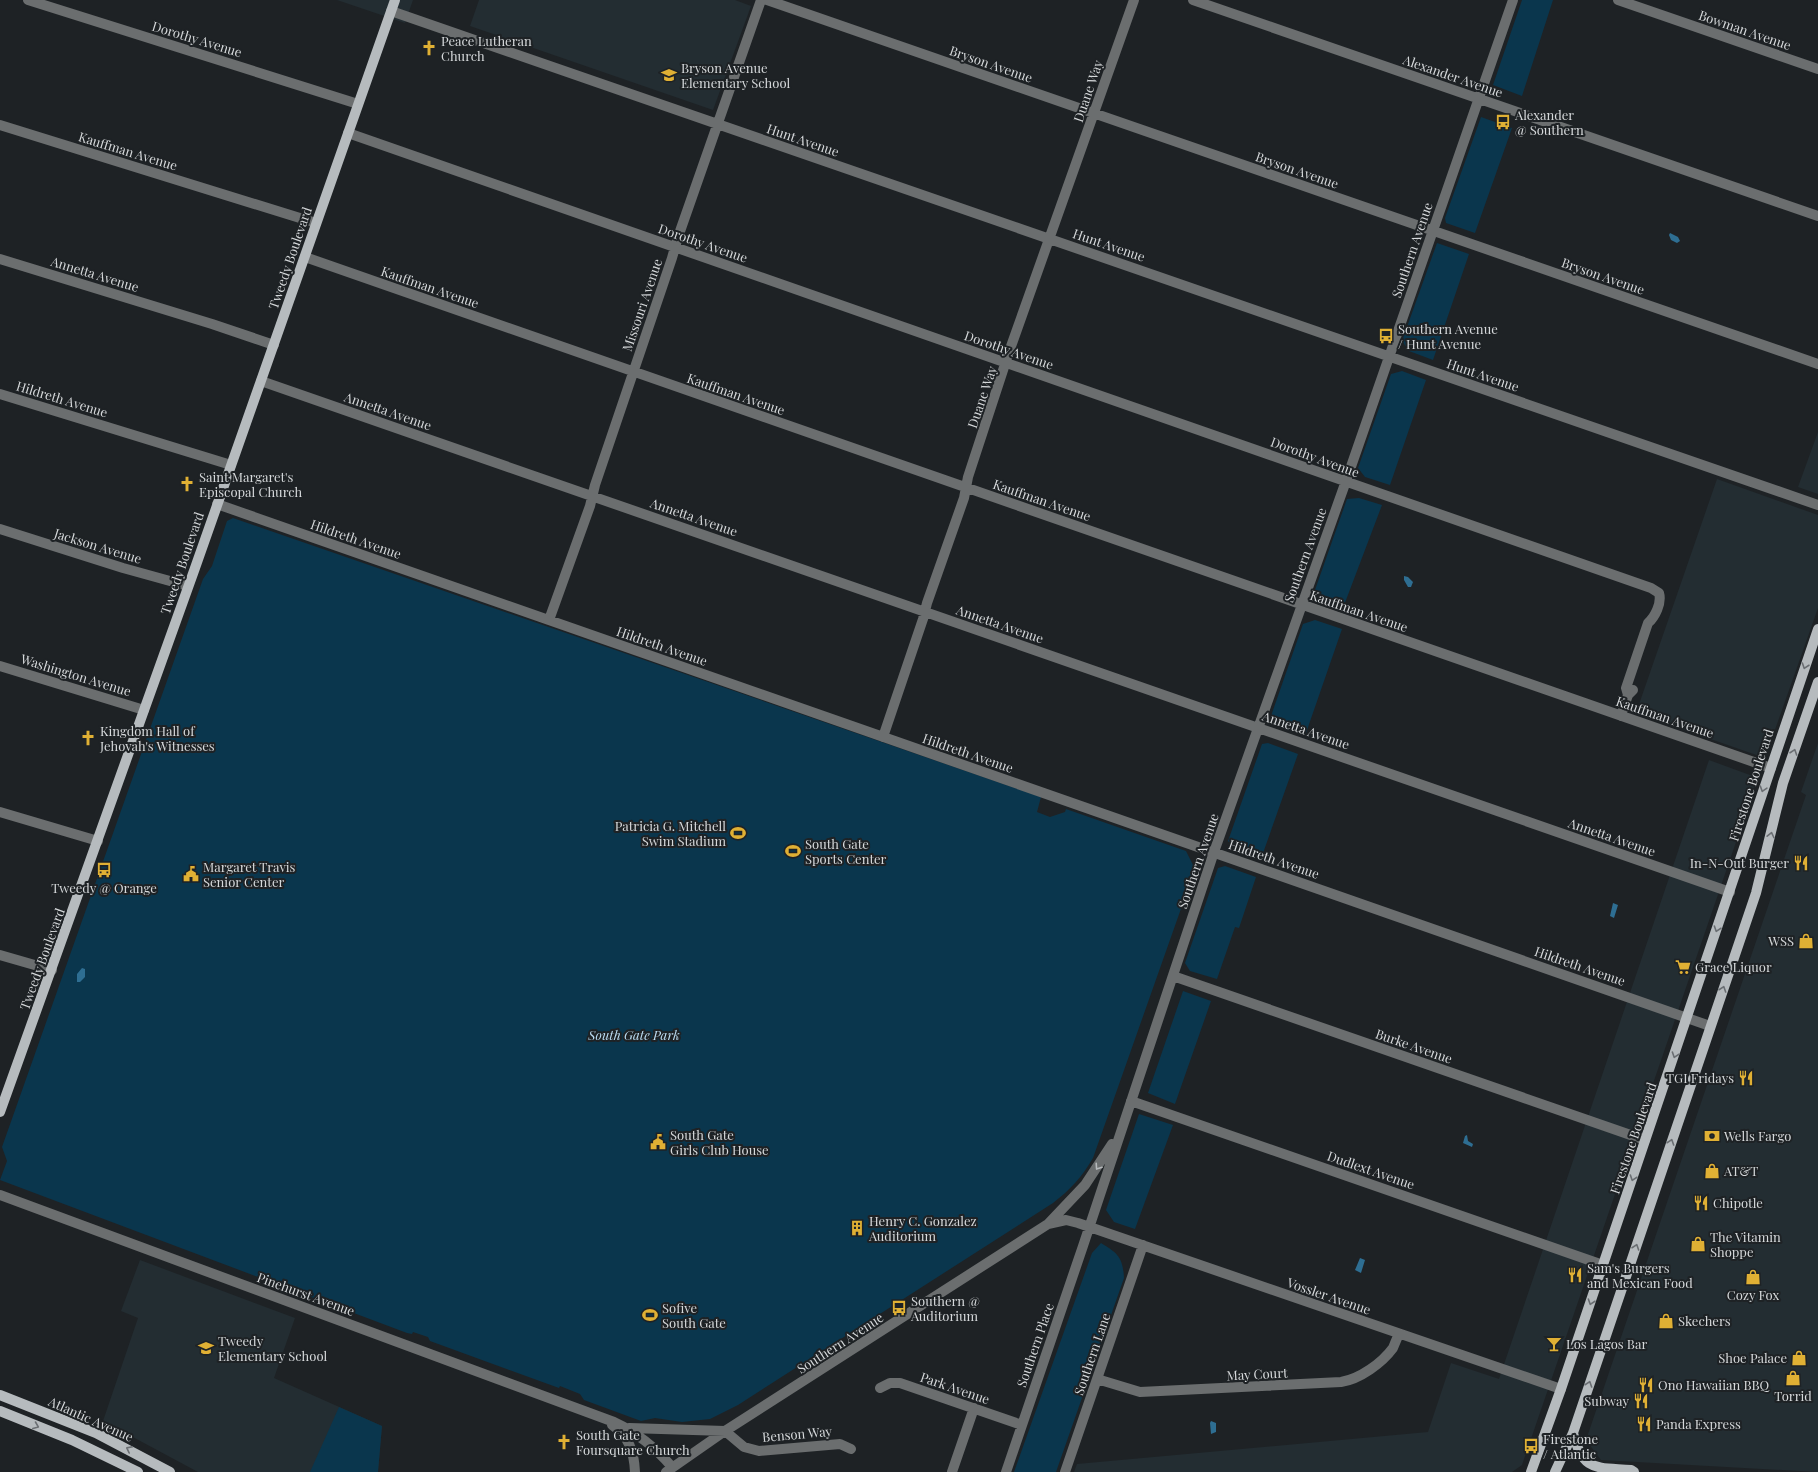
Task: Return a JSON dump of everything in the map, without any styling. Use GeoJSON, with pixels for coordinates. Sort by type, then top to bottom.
{"type":"FeatureCollection","features":[{"type":"Feature","properties":{"kind":"main road","name":"Tweedy Boulevard"},"geometry":{"type":"LineString","coordinates":[[0,1112],[2,1099],[52,970],[395,0]]}},
{"type":"Feature","properties":{"kind":"main road","name":"Firestone Boulevard"},"geometry":{"type":"LineString","coordinates":[[1531,1472],[1561,1389],[1818,629]]}},
{"type":"Feature","properties":{"kind":"main road"},"geometry":{"type":"LineString","coordinates":[[1555,1472],[1573,1433],[1756,892],[1783,784],[1818,682]]}},
{"type":"Feature","properties":{"kind":"main road","name":"Atlantic Avenue"},"geometry":{"type":"LineString","coordinates":[[0,1395],[96,1433],[165,1471]]}},
{"type":"Feature","properties":{"kind":"main road","name":"Atlantic Avenue"},"geometry":{"type":"LineString","coordinates":[[0,1411],[72,1440],[138,1472]]}},
{"type":"Feature","properties":{"kind":"main road"},"geometry":{"type":"LineString","coordinates":[[1573,1433],[1579,1453],[1583,1460],[1590,1466],[1631,1470],[1634,1472]]}},
{"type":"Feature","properties":{"kind":"street","name":"Dorothy Avenue"},"geometry":{"type":"LineString","coordinates":[[28,0],[358,104]]}},
{"type":"Feature","properties":{"kind":"street","name":"Missouri Avenue"},"geometry":{"type":"LineString","coordinates":[[549,620],[675,247],[762,0]]}},
{"type":"Feature","properties":{"kind":"street","name":"Bryson Avenue"},"geometry":{"type":"LineString","coordinates":[[768,0],[1818,364]]}},
{"type":"Feature","properties":{"kind":"street","name":"Duane Way"},"geometry":{"type":"LineString","coordinates":[[883,737],[964,498],[966,487],[1007,363],[1134,0]]}},
{"type":"Feature","properties":{"kind":"street","name":"Alexander Avenue"},"geometry":{"type":"LineString","coordinates":[[1193,0],[1818,216]]}},
{"type":"Feature","properties":{"kind":"street","name":"Southern Avenue"},"geometry":{"type":"LineString","coordinates":[[1048,1224],[1066,1220],[1090,1227],[1214,852],[1346,481],[1512,0]]}},
{"type":"Feature","properties":{"kind":"street","name":"Bowman Avenue"},"geometry":{"type":"LineString","coordinates":[[1618,0],[1818,69]]}},
{"type":"Feature","properties":{"kind":"street","name":"Hunt Avenue"},"geometry":{"type":"LineString","coordinates":[[391,11],[1818,505]]}},
{"type":"Feature","properties":{"kind":"street","name":"Kauffman Avenue"},"geometry":{"type":"LineString","coordinates":[[0,125],[316,223]]}},
{"type":"Feature","properties":{"kind":"street","name":"Dorothy Avenue"},"geometry":{"type":"LineString","coordinates":[[348,134],[1651,588],[1660,593],[1660,599],[1654,618],[1655,626],[1633,690],[1628,695],[1621,716]]}},
{"type":"Feature","properties":{"kind":"street","name":"Kauffman Avenue"},"geometry":{"type":"LineString","coordinates":[[305,257],[1771,768]]}},
{"type":"Feature","properties":{"kind":"street","name":"Annetta Avenue"},"geometry":{"type":"LineString","coordinates":[[0,259],[212,324],[274,345]]}},
{"type":"Feature","properties":{"kind":"street","name":"Annetta Avenue"},"geometry":{"type":"LineString","coordinates":[[261,381],[1730,892]]}},
{"type":"Feature","properties":{"kind":"street","name":"Hildreth Avenue"},"geometry":{"type":"LineString","coordinates":[[0,394],[231,465]]}},
{"type":"Feature","properties":{"kind":"street","name":"Hildreth Avenue"},"geometry":{"type":"LineString","coordinates":[[217,504],[1710,1026]]}},
{"type":"Feature","properties":{"kind":"street","name":"Jackson Avenue"},"geometry":{"type":"LineString","coordinates":[[0,529],[122,568],[188,586]]}},
{"type":"Feature","properties":{"kind":"street","name":"Washington Avenue"},"geometry":{"type":"LineString","coordinates":[[0,666],[144,710]]}},
{"type":"Feature","properties":{"kind":"street"},"geometry":{"type":"LineString","coordinates":[[0,812],[98,841]]}},
{"type":"Feature","properties":{"kind":"street"},"geometry":{"type":"LineString","coordinates":[[0,955],[52,970]]}},
{"type":"Feature","properties":{"kind":"street","name":"Burke Avenue"},"geometry":{"type":"LineString","coordinates":[[1173,976],[1645,1140]]}},
{"type":"Feature","properties":{"kind":"street","name":"Dudlext Avenue"},"geometry":{"type":"LineString","coordinates":[[1131,1101],[1603,1265]]}},
{"type":"Feature","properties":{"kind":"street","name":"Southern Avenue"},"geometry":{"type":"LineString","coordinates":[[669,1469],[1048,1224],[1085,1185],[1108,1152],[1124,1121]]}},
{"type":"Feature","properties":{"kind":"street","name":"Pinehurst Avenue"},"geometry":{"type":"LineString","coordinates":[[0,1195],[602,1418],[626,1428],[650,1444],[669,1469]]}},
{"type":"Feature","properties":{"kind":"street","name":"Vossler Avenue"},"geometry":{"type":"LineString","coordinates":[[1090,1227],[1561,1389]]}},
{"type":"Feature","properties":{"kind":"street","name":"Southern Place"},"geometry":{"type":"LineString","coordinates":[[1006,1472],[1090,1227]]}},
{"type":"Feature","properties":{"kind":"street","name":"Southern Lane"},"geometry":{"type":"LineString","coordinates":[[1065,1472],[1143,1245]]}},
{"type":"Feature","properties":{"kind":"street","name":"May Court"},"geometry":{"type":"LineString","coordinates":[[1097,1379],[1140,1392],[1342,1382],[1361,1375],[1373,1366],[1392,1348],[1399,1334]]}},
{"type":"Feature","properties":{"kind":"street","name":"Park Avenue"},"geometry":{"type":"LineString","coordinates":[[880,1388],[890,1384],[900,1383],[1022,1425]]}},
{"type":"Feature","properties":{"kind":"street"},"geometry":{"type":"LineString","coordinates":[[952,1472],[974,1408]]}},
{"type":"Feature","properties":{"kind":"street","name":"Pinehurst Avenue"},"geometry":{"type":"LineString","coordinates":[[602,1418],[626,1438],[635,1459],[635,1472]]}},
{"type":"Feature","properties":{"kind":"street","name":"Pinehurst Avenue"},"geometry":{"type":"LineString","coordinates":[[626,1428],[725,1432]]}},
{"type":"Feature","properties":{"kind":"street","name":"Benson Way"},"geometry":{"type":"LineString","coordinates":[[725,1432],[744,1447],[759,1451],[840,1444],[851,1449]]}},
{"type":"Feature","properties":{"kind":"shaded area"},"geometry":{"type":"Polygon","coordinates":[[[337,0],[413,0],[405,23],[337,0]]]}},
{"type":"Feature","properties":{"kind":"shaded area","name":"Bryson Avenue Elementary School"},"geometry":{"type":"Polygon","coordinates":[[[479,0],[735,0],[751,6],[713,110],[470,26],[479,0]]]}},
{"type":"Feature","properties":{"kind":"shaded area"},"geometry":{"type":"Polygon","coordinates":[[[1670,233],[1678,237],[1680,241],[1677,243],[1671,240],[1669,235],[1670,233]]]}},
{"type":"Feature","properties":{"kind":"shaded area"},"geometry":{"type":"Polygon","coordinates":[[[1818,432],[1818,494],[1798,487],[1818,432]]]}},
{"type":"Feature","properties":{"kind":"shaded area"},"geometry":{"type":"Polygon","coordinates":[[[1717,479],[1818,515],[1818,608],[1765,758],[1636,713],[1717,479]]]}},
{"type":"Feature","properties":{"kind":"shaded area"},"geometry":{"type":"Polygon","coordinates":[[[1404,576],[1408,577],[1413,582],[1411,587],[1408,587],[1404,580],[1404,576]]]}},
{"type":"Feature","properties":{"kind":"shaded area"},"geometry":{"type":"Polygon","coordinates":[[[1818,743],[1818,1472],[1601,1460],[1586,1440],[1806,795],[1801,792],[1818,743]]]}},
{"type":"Feature","properties":{"kind":"shaded area"},"geometry":{"type":"Polygon","coordinates":[[[1709,760],[1758,778],[1522,1465],[1512,1472],[1074,1472],[1077,1464],[1428,1432],[1451,1363],[1499,1379],[1709,760]]]}},
{"type":"Feature","properties":{"kind":"shaded area"},"geometry":{"type":"Polygon","coordinates":[[[1613,903],[1618,905],[1614,918],[1610,916],[1613,903]]]}},
{"type":"Feature","properties":{"kind":"shaded area"},"geometry":{"type":"Polygon","coordinates":[[[82,968],[85,969],[85,977],[80,982],[77,982],[77,974],[82,968]]]}},
{"type":"Feature","properties":{"kind":"shaded area"},"geometry":{"type":"Polygon","coordinates":[[[1467,1135],[1468,1141],[1473,1144],[1472,1147],[1463,1143],[1465,1136],[1467,1135]]]}},
{"type":"Feature","properties":{"kind":"shaded area"},"geometry":{"type":"Polygon","coordinates":[[[1360,1258],[1365,1260],[1361,1273],[1355,1270],[1360,1258]]]}},
{"type":"Feature","properties":{"kind":"shaded area","name":"Tweedy Elementary School"},"geometry":{"type":"Polygon","coordinates":[[[140,1260],[295,1318],[274,1378],[382,1426],[378,1472],[198,1472],[103,1421],[138,1318],[121,1311],[140,1260]]]}},
{"type":"Feature","properties":{"kind":"shaded area"},"geometry":{"type":"Polygon","coordinates":[[[1211,1421],[1216,1423],[1216,1432],[1211,1434],[1210,1423],[1211,1421]]]}},
{"type":"Feature","properties":{"kind":"green space"},"geometry":{"type":"Polygon","coordinates":[[[1522,0],[1553,0],[1522,96],[1493,85],[1522,0]]]}},
{"type":"Feature","properties":{"kind":"green space"},"geometry":{"type":"Polygon","coordinates":[[[1481,117],[1512,128],[1475,233],[1446,223],[1445,218],[1481,117]]]}},
{"type":"Feature","properties":{"kind":"green space"},"geometry":{"type":"Polygon","coordinates":[[[1437,243],[1469,254],[1433,360],[1409,351],[1402,341],[1437,243]]]}},
{"type":"Feature","properties":{"kind":"green space"},"geometry":{"type":"Polygon","coordinates":[[[1402,371],[1426,380],[1390,485],[1365,477],[1358,468],[1391,374],[1402,371]]]}},
{"type":"Feature","properties":{"kind":"green space"},"geometry":{"type":"Polygon","coordinates":[[[1359,498],[1382,505],[1343,608],[1321,601],[1315,590],[1347,499],[1359,498]]]}},
{"type":"Feature","properties":{"kind":"green space","name":"South Gate Park"},"geometry":{"type":"Polygon","coordinates":[[[233,518],[1041,797],[1037,812],[1050,817],[1065,812],[1066,809],[1186,851],[1195,869],[1093,1158],[1080,1177],[1053,1203],[738,1405],[710,1419],[682,1422],[655,1418],[641,1421],[584,1400],[580,1394],[560,1386],[559,1388],[430,1341],[428,1337],[413,1332],[412,1334],[407,1333],[0,1180],[7,1161],[2,1147],[203,579],[212,566],[227,521],[233,518]]]}},
{"type":"Feature","properties":{"kind":"green space"},"geometry":{"type":"Polygon","coordinates":[[[1315,620],[1342,629],[1306,733],[1274,722],[1271,716],[1303,624],[1315,620]]]}},
{"type":"Feature","properties":{"kind":"green space"},"geometry":{"type":"Polygon","coordinates":[[[1268,743],[1298,754],[1262,856],[1234,846],[1228,841],[1262,744],[1268,743]]]}},
{"type":"Feature","properties":{"kind":"green space"},"geometry":{"type":"Polygon","coordinates":[[[1225,866],[1256,877],[1239,928],[1235,927],[1217,979],[1190,971],[1185,963],[1218,868],[1225,866]]]}},
{"type":"Feature","properties":{"kind":"green space"},"geometry":{"type":"Polygon","coordinates":[[[1183,991],[1211,1001],[1175,1104],[1148,1093],[1183,991]]]}},
{"type":"Feature","properties":{"kind":"green space"},"geometry":{"type":"Polygon","coordinates":[[[1139,1114],[1173,1125],[1135,1229],[1114,1222],[1106,1210],[1139,1114]]]}},
{"type":"Feature","properties":{"kind":"green space"},"geometry":{"type":"Polygon","coordinates":[[[1101,1243],[1112,1250],[1121,1261],[1124,1278],[1056,1472],[1014,1472],[1092,1253],[1101,1243]]]}},
{"type":"Feature","properties":{"kind":"green space"},"geometry":{"type":"Polygon","coordinates":[[[339,1407],[382,1426],[378,1472],[310,1472],[339,1407]]]}},
{"type":"Feature","properties":{"kind":"place","name":"Peace Lutheran Church"},"geometry":{"type":"Point","coordinates":[429,48]}},
{"type":"Feature","properties":{"kind":"place","name":"Bryson Avenue Elementary School"},"geometry":{"type":"Point","coordinates":[669,75]}},
{"type":"Feature","properties":{"kind":"place","name":"Alexander @ Southern"},"geometry":{"type":"Point","coordinates":[1503,122]}},
{"type":"Feature","properties":{"kind":"place","name":"Southern Avenue / Hunt Avenue"},"geometry":{"type":"Point","coordinates":[1386,336]}},
{"type":"Feature","properties":{"kind":"place","name":"Saint Margaret's Episcopal Church"},"geometry":{"type":"Point","coordinates":[187,484]}},
{"type":"Feature","properties":{"kind":"place","name":"Kingdom Hall of Jehovah's Witnesses"},"geometry":{"type":"Point","coordinates":[88,738]}},
{"type":"Feature","properties":{"kind":"place","name":"Patricia G. Mitchell Swim Stadium"},"geometry":{"type":"Point","coordinates":[738,833]}},
{"type":"Feature","properties":{"kind":"place","name":"South Gate Sports Center"},"geometry":{"type":"Point","coordinates":[793,851]}},
{"type":"Feature","properties":{"kind":"place","name":"In-N-Out Burger"},"geometry":{"type":"Point","coordinates":[1801,863]}},
{"type":"Feature","properties":{"kind":"place","name":"Tweedy @ Orange"},"geometry":{"type":"Point","coordinates":[104,870]}},
{"type":"Feature","properties":{"kind":"place","name":"Margaret Travis Senior Center"},"geometry":{"type":"Point","coordinates":[191,874]}},
{"type":"Feature","properties":{"kind":"place","name":"WSS"},"geometry":{"type":"Point","coordinates":[1806,941]}},
{"type":"Feature","properties":{"kind":"place","name":"Grace Liquor"},"geometry":{"type":"Point","coordinates":[1683,967]}},
{"type":"Feature","properties":{"kind":"place","name":"TGI Fridays"},"geometry":{"type":"Point","coordinates":[1746,1078]}},
{"type":"Feature","properties":{"kind":"place","name":"Wells Fargo"},"geometry":{"type":"Point","coordinates":[1712,1136]}},
{"type":"Feature","properties":{"kind":"place","name":"South Gate Girls Club House"},"geometry":{"type":"Point","coordinates":[658,1142]}},
{"type":"Feature","properties":{"kind":"place","name":"AT&T"},"geometry":{"type":"Point","coordinates":[1712,1171]}},
{"type":"Feature","properties":{"kind":"place","name":"Chipotle"},"geometry":{"type":"Point","coordinates":[1701,1203]}},
{"type":"Feature","properties":{"kind":"place","name":"Henry C. Gonzalez Auditorium"},"geometry":{"type":"Point","coordinates":[857,1228]}},
{"type":"Feature","properties":{"kind":"place","name":"The Vitamin Shoppe"},"geometry":{"type":"Point","coordinates":[1698,1244]}},
{"type":"Feature","properties":{"kind":"place","name":"Sam's Burgers and Mexican Food"},"geometry":{"type":"Point","coordinates":[1575,1275]}},
{"type":"Feature","properties":{"kind":"place","name":"Cozy Fox"},"geometry":{"type":"Point","coordinates":[1753,1277]}},
{"type":"Feature","properties":{"kind":"place","name":"Southern @ Auditorium"},"geometry":{"type":"Point","coordinates":[899,1308]}},
{"type":"Feature","properties":{"kind":"place","name":"Sofive South Gate"},"geometry":{"type":"Point","coordinates":[650,1315]}},
{"type":"Feature","properties":{"kind":"place","name":"Skechers"},"geometry":{"type":"Point","coordinates":[1666,1321]}},
{"type":"Feature","properties":{"kind":"place","name":"Los Lagos Bar"},"geometry":{"type":"Point","coordinates":[1554,1344]}},
{"type":"Feature","properties":{"kind":"place","name":"Tweedy Elementary School"},"geometry":{"type":"Point","coordinates":[206,1348]}},
{"type":"Feature","properties":{"kind":"place","name":"Shoe Palace"},"geometry":{"type":"Point","coordinates":[1799,1358]}},
{"type":"Feature","properties":{"kind":"place","name":"Torrid"},"geometry":{"type":"Point","coordinates":[1793,1378]}},
{"type":"Feature","properties":{"kind":"place","name":"Ono Hawaiian BBQ"},"geometry":{"type":"Point","coordinates":[1646,1385]}},
{"type":"Feature","properties":{"kind":"place","name":"Subway"},"geometry":{"type":"Point","coordinates":[1641,1401]}},
{"type":"Feature","properties":{"kind":"place","name":"Panda Express"},"geometry":{"type":"Point","coordinates":[1644,1424]}},
{"type":"Feature","properties":{"kind":"place","name":"South Gate Foursquare Church"},"geometry":{"type":"Point","coordinates":[564,1442]}},
{"type":"Feature","properties":{"kind":"place","name":"Firestone / Atlantic"},"geometry":{"type":"Point","coordinates":[1531,1446]}}]}
